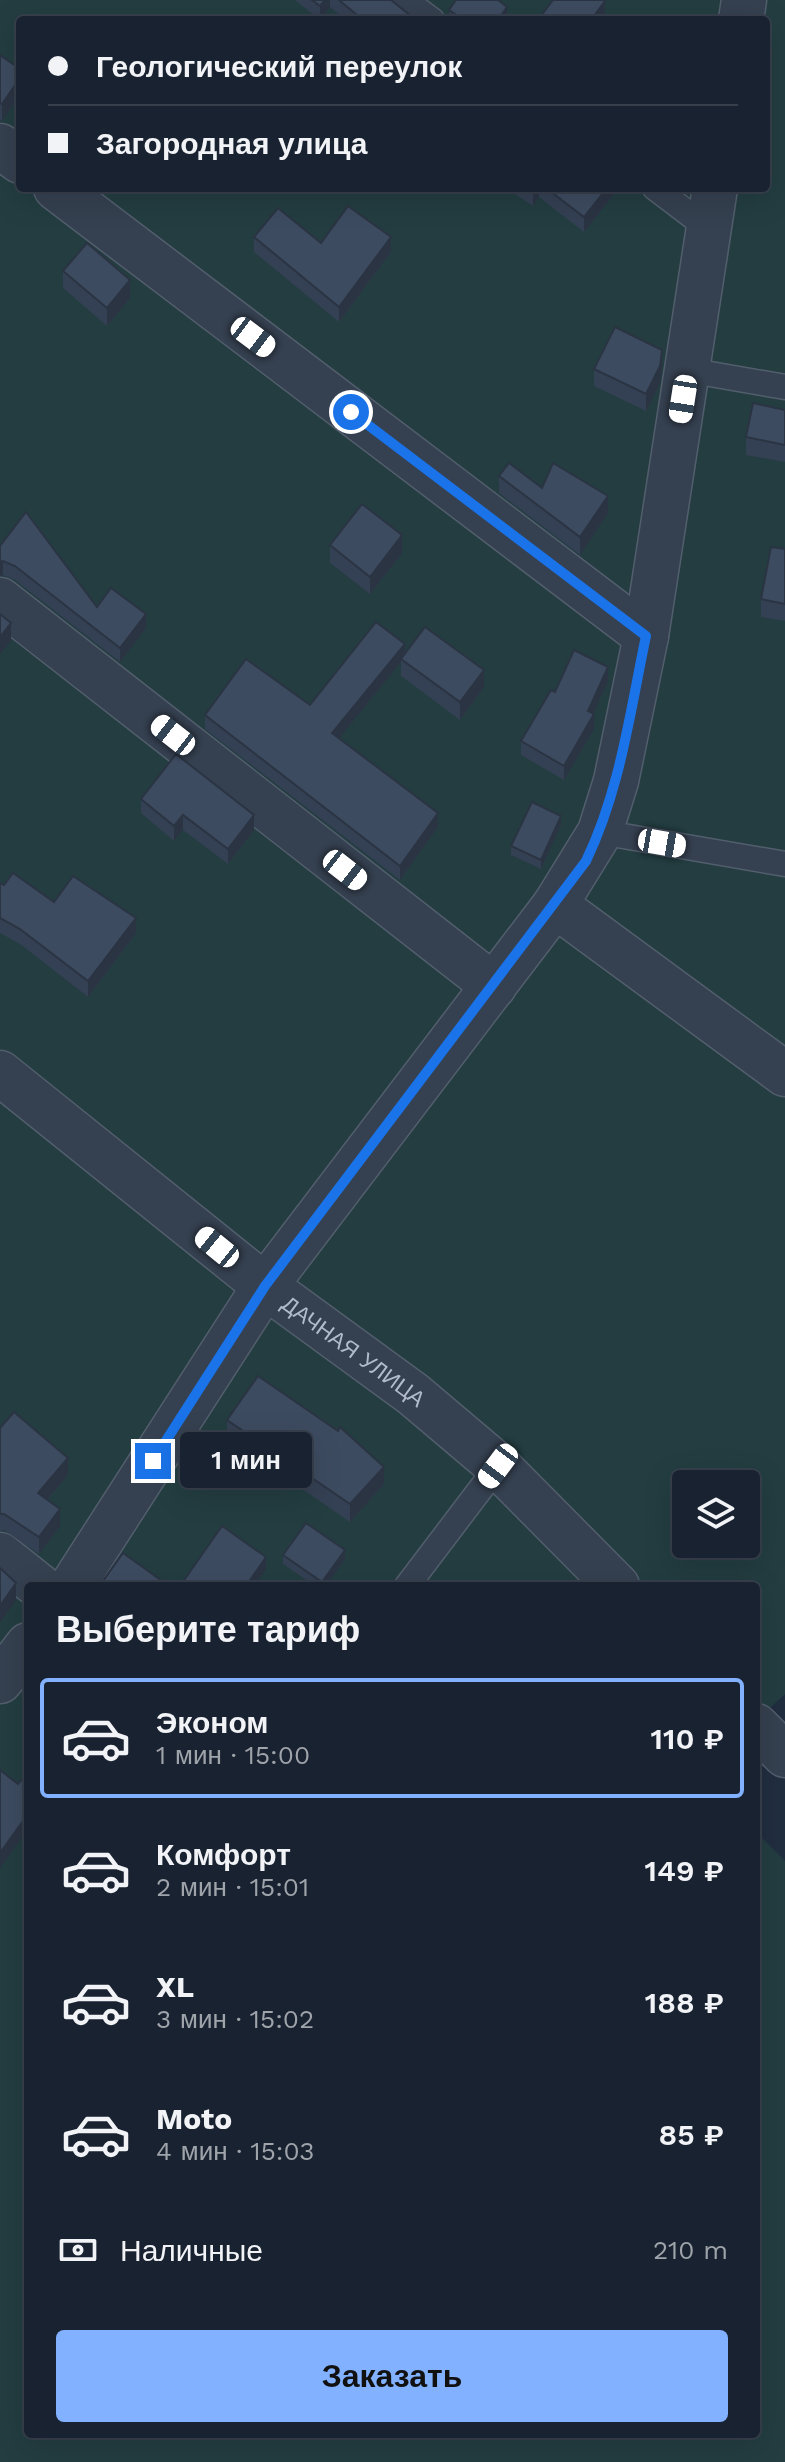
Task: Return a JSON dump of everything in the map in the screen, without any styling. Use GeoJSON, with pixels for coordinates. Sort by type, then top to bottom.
{"type":"FeatureCollection","features":[{"type":"Feature","properties":{"kind":"street"},"geometry":{"type":"LineString","coordinates":[[61,192],[646,636]]}},
{"type":"Feature","properties":{"kind":"street"},"geometry":{"type":"LineString","coordinates":[[75,1582],[265,1286],[555,905],[586,861],[600,832],[616,781],[646,636],[712,208]]}},
{"type":"Feature","properties":{"kind":"street"},"geometry":{"type":"LineString","coordinates":[[0,600],[494,986]]}},
{"type":"Feature","properties":{"kind":"street"},"geometry":{"type":"LineString","coordinates":[[555,905],[785,1074]]}},
{"type":"Feature","properties":{"kind":"street","name":"ДАЧНАЯ УЛИЦА"},"geometry":{"type":"LineString","coordinates":[[0,1073],[265,1286],[413,1394],[498,1466],[613,1582]]}},
{"type":"Feature","properties":{"kind":"street"},"geometry":{"type":"LineString","coordinates":[[0,1555],[34,1582]]}},
{"type":"Feature","properties":{"kind":"street"},"geometry":{"type":"LineString","coordinates":[[0,1681],[24,1650]]}},
{"type":"Feature","properties":{"kind":"street"},"geometry":{"type":"LineString","coordinates":[[760,1730],[785,1755]]}},
{"type":"Feature","properties":{"kind":"lane"},"geometry":{"type":"LineString","coordinates":[[405,0],[427,16]]}},
{"type":"Feature","properties":{"kind":"lane"},"geometry":{"type":"LineString","coordinates":[[666,192],[712,208]]}},
{"type":"Feature","properties":{"kind":"lane"},"geometry":{"type":"LineString","coordinates":[[687,370],[785,387]]}},
{"type":"Feature","properties":{"kind":"lane"},"geometry":{"type":"LineString","coordinates":[[600,832],[785,864]]}},
{"type":"Feature","properties":{"kind":"lane"},"geometry":{"type":"LineString","coordinates":[[410,1582],[498,1466]]}},
{"type":"Feature","properties":{"kind":"green space"},"geometry":{"type":"Polygon","coordinates":[[[0,0],[785,0],[785,1694],[760,1717],[760,1582],[24,1582],[24,2438],[760,2438],[760,1836],[785,1861],[785,2462],[0,2462],[0,0]]]}},
{"type":"Feature","properties":{"kind":"building"},"geometry":{"type":"Polygon","coordinates":[[[339,0],[391,0],[411,16],[358,16],[339,0]]]}},
{"type":"Feature","properties":{"kind":"building"},"geometry":{"type":"Polygon","coordinates":[[[456,0],[498,0],[507,7],[501,16],[458,16],[449,10],[456,0]]]}},
{"type":"Feature","properties":{"kind":"building"},"geometry":{"type":"Polygon","coordinates":[[[553,0],[605,1],[594,16],[541,16],[553,0]]]}},
{"type":"Feature","properties":{"kind":"building"},"geometry":{"type":"Polygon","coordinates":[[[0,55],[16,66],[16,84],[0,103],[0,55]]]}},
{"type":"Feature","properties":{"kind":"building"},"geometry":{"type":"Polygon","coordinates":[[[551,192],[604,192],[584,217],[551,192]]]}},
{"type":"Feature","properties":{"kind":"building"},"geometry":{"type":"Polygon","coordinates":[[[348,206],[391,237],[339,307],[254,237],[278,208],[321,243],[348,206]]]}},
{"type":"Feature","properties":{"kind":"building"},"geometry":{"type":"Polygon","coordinates":[[[87,243],[130,280],[107,308],[63,271],[87,243]]]}},
{"type":"Feature","properties":{"kind":"building"},"geometry":{"type":"Polygon","coordinates":[[[615,327],[662,350],[660,366],[646,394],[594,369],[615,327]]]}},
{"type":"Feature","properties":{"kind":"building"},"geometry":{"type":"Polygon","coordinates":[[[753,403],[785,410],[785,445],[746,437],[753,403]]]}},
{"type":"Feature","properties":{"kind":"building"},"geometry":{"type":"Polygon","coordinates":[[[509,463],[542,488],[553,463],[608,496],[580,537],[499,476],[509,463]]]}},
{"type":"Feature","properties":{"kind":"building"},"geometry":{"type":"Polygon","coordinates":[[[362,504],[402,535],[370,577],[330,545],[362,504]]]}},
{"type":"Feature","properties":{"kind":"building"},"geometry":{"type":"Polygon","coordinates":[[[26,512],[97,607],[111,588],[146,614],[120,648],[15,566],[0,562],[0,546],[26,512]]]}},
{"type":"Feature","properties":{"kind":"building"},"geometry":{"type":"Polygon","coordinates":[[[771,547],[785,549],[785,604],[761,599],[771,547]]]}},
{"type":"Feature","properties":{"kind":"building"},"geometry":{"type":"Polygon","coordinates":[[[0,614],[11,623],[0,637],[0,614]]]}},
{"type":"Feature","properties":{"kind":"building"},"geometry":{"type":"Polygon","coordinates":[[[376,622],[405,644],[332,733],[438,813],[400,866],[205,715],[246,659],[310,705],[376,622]]]}},
{"type":"Feature","properties":{"kind":"building"},"geometry":{"type":"Polygon","coordinates":[[[425,627],[484,670],[460,702],[401,659],[425,627]]]}},
{"type":"Feature","properties":{"kind":"building"},"geometry":{"type":"Polygon","coordinates":[[[574,650],[608,667],[588,711],[594,714],[564,766],[521,741],[551,690],[555,692],[574,650]]]}},
{"type":"Feature","properties":{"kind":"building"},"geometry":{"type":"Polygon","coordinates":[[[176,754],[254,815],[228,849],[183,815],[174,826],[141,799],[176,754]]]}},
{"type":"Feature","properties":{"kind":"building"},"geometry":{"type":"Polygon","coordinates":[[[532,802],[561,816],[541,860],[511,846],[532,802]]]}},
{"type":"Feature","properties":{"kind":"building"},"geometry":{"type":"Polygon","coordinates":[[[13,873],[54,902],[73,876],[136,918],[88,981],[20,929],[0,918],[0,883],[4,885],[13,873]]]}},
{"type":"Feature","properties":{"kind":"building"},"geometry":{"type":"Polygon","coordinates":[[[258,1376],[338,1431],[340,1427],[384,1467],[350,1504],[227,1420],[258,1376]]]}},
{"type":"Feature","properties":{"kind":"building"},"geometry":{"type":"Polygon","coordinates":[[[14,1412],[68,1458],[38,1493],[60,1509],[39,1537],[0,1514],[0,1428],[14,1412]]]}},
{"type":"Feature","properties":{"kind":"building"},"geometry":{"type":"Polygon","coordinates":[[[306,1523],[345,1550],[322,1582],[283,1555],[306,1523]]]}},
{"type":"Feature","properties":{"kind":"building"},"geometry":{"type":"Polygon","coordinates":[[[222,1526],[266,1557],[249,1582],[183,1582],[222,1526]]]}},
{"type":"Feature","properties":{"kind":"building"},"geometry":{"type":"Polygon","coordinates":[[[123,1553],[163,1582],[102,1582],[123,1553]]]}},
{"type":"Feature","properties":{"kind":"building"},"geometry":{"type":"Polygon","coordinates":[[[0,1568],[16,1583],[0,1606],[0,1568]]]}},
{"type":"Feature","properties":{"kind":"building"},"geometry":{"type":"Polygon","coordinates":[[[0,1770],[18,1784],[24,1777],[24,1820],[0,1853],[0,1770]]]}},
{"type":"Feature","properties":{"kind":"route"},"geometry":{"type":"LineString","coordinates":[[153,1461],[265,1286],[586,861],[600,832],[616,781],[646,636],[351,412]]}}]}
